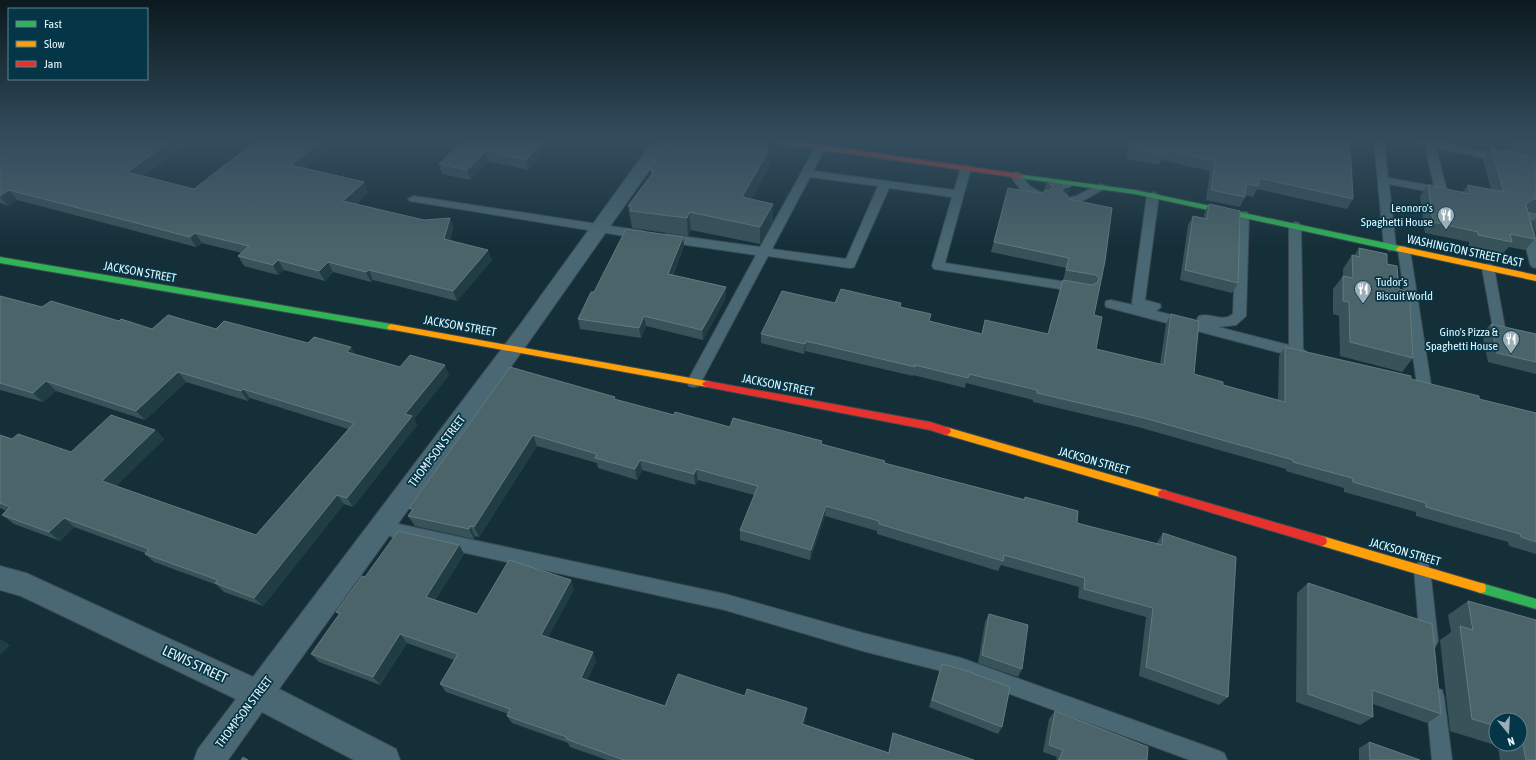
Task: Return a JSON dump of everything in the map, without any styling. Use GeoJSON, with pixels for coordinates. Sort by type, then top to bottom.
{"type":"FeatureCollection","features":[{"type":"Feature","properties":{"kind":"street","name":"THOMPSON STREET"},"geometry":{"type":"LineString","coordinates":[[209,760],[513,348],[637,176]]}},
{"type":"Feature","properties":{"kind":"street","name":"WASHINGTON STREET EAST"},"geometry":{"type":"LineString","coordinates":[[1026,176],[1153,195],[1536,278]]}},
{"type":"Feature","properties":{"kind":"street","name":"JACKSON STREET"},"geometry":{"type":"LineString","coordinates":[[0,260],[513,348],[930,426],[1422,569],[1536,604]]}},
{"type":"Feature","properties":{"kind":"street","name":"LEWIS STREET"},"geometry":{"type":"LineString","coordinates":[[0,578],[26,585],[258,694],[385,760]]}},
{"type":"Feature","properties":{"kind":"lane"},"geometry":{"type":"LineString","coordinates":[[694,382],[804,176]]}},
{"type":"Feature","properties":{"kind":"lane"},"geometry":{"type":"LineString","coordinates":[[831,176],[958,194]]}},
{"type":"Feature","properties":{"kind":"lane"},"geometry":{"type":"LineString","coordinates":[[963,176],[938,266],[1088,289]]}},
{"type":"Feature","properties":{"kind":"lane"},"geometry":{"type":"LineString","coordinates":[[1017,176],[1022,186],[1036,196],[1042,197]]}},
{"type":"Feature","properties":{"kind":"lane"},"geometry":{"type":"LineString","coordinates":[[1383,176],[1390,247]]}},
{"type":"Feature","properties":{"kind":"lane"},"geometry":{"type":"LineString","coordinates":[[1383,180],[1441,191],[1438,176]]}},
{"type":"Feature","properties":{"kind":"lane"},"geometry":{"type":"LineString","coordinates":[[414,199],[600,229],[850,264],[885,184]]}},
{"type":"Feature","properties":{"kind":"lane"},"geometry":{"type":"LineString","coordinates":[[1066,201],[1086,196],[1100,187]]}},
{"type":"Feature","properties":{"kind":"lane"},"geometry":{"type":"LineString","coordinates":[[1153,195],[1138,303],[1221,323],[1236,320],[1239,316],[1243,215]]}},
{"type":"Feature","properties":{"kind":"lane"},"geometry":{"type":"LineString","coordinates":[[1536,217],[1524,215],[1533,242],[1536,264]]}},
{"type":"Feature","properties":{"kind":"lane"},"geometry":{"type":"LineString","coordinates":[[1295,226],[1296,352]]}},
{"type":"Feature","properties":{"kind":"lane"},"geometry":{"type":"LineString","coordinates":[[1404,250],[1424,385]]}},
{"type":"Feature","properties":{"kind":"lane"},"geometry":{"type":"LineString","coordinates":[[1488,268],[1499,331],[1536,340]]}},
{"type":"Feature","properties":{"kind":"lane"},"geometry":{"type":"LineString","coordinates":[[1111,304],[1311,356]]}},
{"type":"Feature","properties":{"kind":"lane"},"geometry":{"type":"LineString","coordinates":[[1409,381],[1439,388]]}},
{"type":"Feature","properties":{"kind":"lane"},"geometry":{"type":"LineString","coordinates":[[380,527],[725,602],[863,642],[962,667],[1217,760]]}},
{"type":"Feature","properties":{"kind":"lane"},"geometry":{"type":"LineString","coordinates":[[1422,569],[1432,660]]}},
{"type":"Feature","properties":{"kind":"lane"},"geometry":{"type":"LineString","coordinates":[[1434,683],[1442,760]]}},
{"type":"Feature","properties":{"kind":"building"},"geometry":{"type":"Polygon","coordinates":[[[0,176],[145,176],[194,189],[210,176],[340,176],[364,182],[343,201],[424,220],[450,218],[444,239],[488,250],[453,291],[369,270],[366,272],[328,262],[319,271],[278,260],[273,265],[238,256],[249,246],[195,233],[190,237],[9,190],[0,196],[0,176]]]}},
{"type":"Feature","properties":{"kind":"building"},"geometry":{"type":"Polygon","coordinates":[[[650,176],[754,176],[742,197],[773,204],[760,227],[689,212],[687,218],[630,211],[632,207],[628,206],[650,176]]]}},
{"type":"Feature","properties":{"kind":"building"},"geometry":{"type":"Polygon","coordinates":[[[1213,176],[1352,176],[1353,199],[1259,178],[1258,186],[1246,184],[1245,197],[1211,190],[1213,176]]]}},
{"type":"Feature","properties":{"kind":"building"},"geometry":{"type":"Polygon","coordinates":[[[1499,176],[1536,176],[1536,199],[1533,199],[1526,205],[1535,239],[1510,234],[1512,242],[1478,235],[1478,232],[1433,222],[1428,185],[1470,194],[1468,185],[1504,192],[1499,176]]]}},
{"type":"Feature","properties":{"kind":"building"},"geometry":{"type":"Polygon","coordinates":[[[1047,181],[1071,186],[1064,188],[1062,191],[1068,196],[1068,199],[1112,208],[1105,261],[1094,315],[1102,317],[1096,349],[1164,365],[1171,314],[1199,321],[1194,374],[1223,382],[1223,385],[1285,402],[1285,347],[1411,376],[1411,379],[1479,396],[1479,399],[1536,413],[1536,542],[1521,537],[1520,534],[1426,507],[1426,503],[1353,482],[1352,478],[1144,418],[1037,393],[1037,390],[969,374],[968,378],[806,341],[805,344],[761,334],[782,291],[835,303],[841,289],[901,303],[900,307],[931,314],[929,321],[982,334],[985,320],[1048,334],[1063,280],[1092,285],[1097,283],[1099,278],[1096,275],[1066,270],[1069,258],[994,242],[1008,188],[1043,194],[1044,191],[1050,190],[1053,187],[1047,181]]]}},
{"type":"Feature","properties":{"kind":"building"},"geometry":{"type":"Polygon","coordinates":[[[1209,204],[1240,211],[1238,283],[1185,270],[1193,216],[1207,219],[1209,204]]]}},
{"type":"Feature","properties":{"kind":"building"},"geometry":{"type":"Polygon","coordinates":[[[626,229],[683,237],[668,274],[726,287],[702,330],[644,316],[639,328],[578,319],[591,292],[594,292],[626,229]]]}},
{"type":"Feature","properties":{"kind":"building","name":"Tudor's Biscuit World"},"geometry":{"type":"Polygon","coordinates":[[[1359,248],[1387,254],[1387,264],[1397,266],[1399,289],[1409,292],[1413,358],[1350,342],[1349,302],[1343,301],[1343,276],[1353,278],[1352,255],[1360,257],[1359,248]]]}},
{"type":"Feature","properties":{"kind":"building"},"geometry":{"type":"Polygon","coordinates":[[[0,296],[42,307],[51,301],[119,321],[121,319],[152,329],[168,315],[216,329],[224,321],[308,343],[314,337],[351,347],[347,352],[400,367],[410,355],[445,365],[405,414],[412,416],[347,498],[337,495],[254,598],[215,583],[218,580],[145,554],[149,549],[64,518],[49,532],[2,515],[10,507],[0,503],[0,435],[12,439],[18,434],[71,452],[111,415],[155,430],[102,481],[256,535],[354,423],[243,389],[241,391],[178,372],[136,411],[46,381],[33,393],[0,383],[0,296]]]}},
{"type":"Feature","properties":{"kind":"building"},"geometry":{"type":"Polygon","coordinates":[[[1491,324],[1536,334],[1536,362],[1497,353],[1491,324]]]}},
{"type":"Feature","properties":{"kind":"building"},"geometry":{"type":"Polygon","coordinates":[[[510,367],[615,397],[614,399],[674,415],[675,412],[730,427],[733,418],[822,441],[821,444],[885,461],[884,463],[1025,500],[1025,497],[1078,511],[1077,523],[1162,545],[1163,533],[1236,557],[1228,697],[1146,667],[1153,608],[1084,589],[1085,578],[1004,555],[1003,561],[879,524],[879,521],[826,506],[811,550],[740,530],[758,486],[696,469],[694,474],[640,460],[635,469],[595,458],[597,454],[533,435],[474,527],[470,526],[469,529],[408,516],[413,509],[409,508],[510,367]]]}},
{"type":"Feature","properties":{"kind":"building"},"geometry":{"type":"Polygon","coordinates":[[[398,531],[459,545],[426,597],[477,614],[509,560],[571,580],[541,635],[593,652],[581,678],[665,706],[678,674],[745,696],[747,689],[807,708],[802,724],[889,753],[893,733],[974,760],[624,760],[566,739],[567,737],[507,716],[510,709],[440,684],[458,654],[400,634],[373,677],[311,654],[340,613],[336,612],[362,576],[365,577],[398,531]]]}},
{"type":"Feature","properties":{"kind":"building"},"geometry":{"type":"Polygon","coordinates":[[[1308,583],[1432,624],[1441,714],[1372,690],[1373,717],[1308,694],[1308,583]]]}},
{"type":"Feature","properties":{"kind":"building"},"geometry":{"type":"Polygon","coordinates":[[[1468,601],[1536,620],[1536,760],[1526,760],[1524,752],[1528,752],[1528,712],[1488,712],[1488,724],[1472,719],[1460,626],[1473,630],[1468,601]]]}},
{"type":"Feature","properties":{"kind":"building"},"geometry":{"type":"Polygon","coordinates":[[[989,614],[1028,625],[1022,669],[982,655],[989,614]]]}},
{"type":"Feature","properties":{"kind":"building"},"geometry":{"type":"Polygon","coordinates":[[[942,664],[964,670],[1010,687],[1002,727],[932,700],[942,664]]]}},
{"type":"Feature","properties":{"kind":"building"},"geometry":{"type":"Polygon","coordinates":[[[1055,711],[1148,747],[1147,760],[1059,760],[1063,750],[1049,745],[1055,711]]]}},
{"type":"Feature","properties":{"kind":"building"},"geometry":{"type":"Polygon","coordinates":[[[1369,742],[1420,760],[1370,760],[1369,742]]]}},
{"type":"Feature","properties":{"kind":"building"},"geometry":{"type":"Polygon","coordinates":[[[243,757],[248,760],[241,760],[243,757]]]}},
{"type":"Feature","properties":{"kind":"traffic: fast"},"geometry":{"type":"LineString","coordinates":[[1022,176],[1135,192],[1400,249]]}},
{"type":"Feature","properties":{"kind":"traffic: fast"},"geometry":{"type":"LineString","coordinates":[[0,260],[391,327]]}},
{"type":"Feature","properties":{"kind":"traffic: fast"},"geometry":{"type":"LineString","coordinates":[[1481,588],[1536,604]]}},
{"type":"Feature","properties":{"kind":"traffic: slow"},"geometry":{"type":"LineString","coordinates":[[1400,249],[1536,278]]}},
{"type":"Feature","properties":{"kind":"traffic: slow"},"geometry":{"type":"LineString","coordinates":[[391,327],[707,384]]}},
{"type":"Feature","properties":{"kind":"traffic: slow"},"geometry":{"type":"LineString","coordinates":[[946,431],[1163,494]]}},
{"type":"Feature","properties":{"kind":"traffic: slow"},"geometry":{"type":"LineString","coordinates":[[1322,541],[1481,588]]}},
{"type":"Feature","properties":{"kind":"traffic: jam"},"geometry":{"type":"LineString","coordinates":[[707,384],[930,426],[946,431]]}},
{"type":"Feature","properties":{"kind":"traffic: jam"},"geometry":{"type":"LineString","coordinates":[[1163,494],[1322,541]]}},
{"type":"Feature","properties":{"kind":"place","name":"Leonoro's Spaghetti House"},"geometry":{"type":"Point","coordinates":[1446,230]}},
{"type":"Feature","properties":{"kind":"place","name":"Tudor's Biscuit World"},"geometry":{"type":"Point","coordinates":[1363,304]}},
{"type":"Feature","properties":{"kind":"place","name":"Gino's Pizza & Spaghetti House"},"geometry":{"type":"Point","coordinates":[1511,354]}}]}
